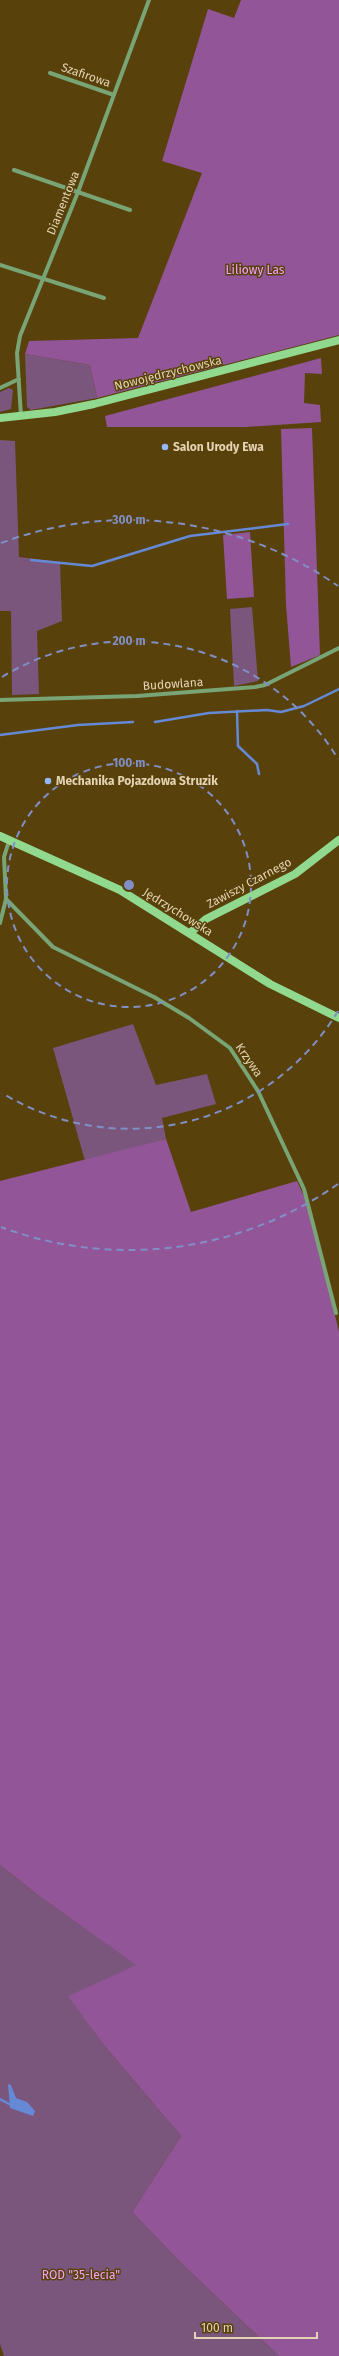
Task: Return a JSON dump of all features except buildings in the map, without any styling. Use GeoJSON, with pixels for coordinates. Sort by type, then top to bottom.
{"type":"FeatureCollection","features":[{"type":"Feature","properties":{"kind":"street","name":"Diamentowa"},"geometry":{"type":"LineString","coordinates":[[21,416],[17,345],[78,192],[149,0]]}},
{"type":"Feature","properties":{"kind":"street","name":"Szafirowa"},"geometry":{"type":"LineString","coordinates":[[50,73],[114,95]]}},
{"type":"Feature","properties":{"kind":"street"},"geometry":{"type":"LineString","coordinates":[[14,170],[130,210]]}},
{"type":"Feature","properties":{"kind":"street"},"geometry":{"type":"LineString","coordinates":[[0,265],[104,298]]}},
{"type":"Feature","properties":{"kind":"street","name":"Nowojędrzychowska"},"geometry":{"type":"LineString","coordinates":[[0,418],[21,416],[102,402],[339,340]]}},
{"type":"Feature","properties":{"kind":"street"},"geometry":{"type":"LineString","coordinates":[[0,388],[19,379]]}},
{"type":"Feature","properties":{"kind":"street","name":"Budowlana"},"geometry":{"type":"LineString","coordinates":[[0,700],[137,696],[240,690],[265,685],[339,648]]}},
{"type":"Feature","properties":{"kind":"street","name":"Jędrzychowska"},"geometry":{"type":"LineString","coordinates":[[0,836],[120,890],[272,985],[339,1018]]}},
{"type":"Feature","properties":{"kind":"street","name":"Zawiszy Czarnego"},"geometry":{"type":"LineString","coordinates":[[190,933],[206,919],[295,874],[339,840]]}},
{"type":"Feature","properties":{"kind":"street"},"geometry":{"type":"LineString","coordinates":[[0,923],[6,899],[4,857],[9,841]]}},
{"type":"Feature","properties":{"kind":"street","name":"Krzywa"},"geometry":{"type":"LineString","coordinates":[[6,899],[53,947],[154,997],[189,1018],[230,1048],[258,1091],[304,1189],[336,1313]]}},
{"type":"Feature","properties":{"kind":"green space","name":"Liliowy Las"},"geometry":{"type":"Polygon","coordinates":[[[241,0],[339,0],[339,335],[97,398],[90,365],[25,354],[29,341],[138,338],[202,173],[162,161],[208,9],[234,18],[241,0]]]}},
{"type":"Feature","properties":{"kind":"green space"},"geometry":{"type":"Polygon","coordinates":[[[25,354],[90,365],[97,398],[31,410],[27,407],[25,354]]]}},
{"type":"Feature","properties":{"kind":"green space"},"geometry":{"type":"Polygon","coordinates":[[[321,358],[322,374],[305,373],[304,403],[320,405],[321,422],[246,427],[107,427],[105,416],[321,358]]]}},
{"type":"Feature","properties":{"kind":"green space"},"geometry":{"type":"Polygon","coordinates":[[[9,388],[13,390],[11,409],[0,412],[0,392],[9,388]]]}},
{"type":"Feature","properties":{"kind":"green space"},"geometry":{"type":"Polygon","coordinates":[[[312,428],[320,655],[291,667],[286,605],[281,429],[312,428]]]}},
{"type":"Feature","properties":{"kind":"green space"},"geometry":{"type":"Polygon","coordinates":[[[0,440],[15,441],[19,557],[60,562],[62,621],[37,631],[39,694],[12,695],[11,611],[0,611],[0,440]]]}},
{"type":"Feature","properties":{"kind":"green space"},"geometry":{"type":"Polygon","coordinates":[[[250,532],[254,597],[227,599],[223,535],[250,532]]]}},
{"type":"Feature","properties":{"kind":"green space"},"geometry":{"type":"Polygon","coordinates":[[[252,607],[258,681],[234,686],[230,609],[252,607]]]}},
{"type":"Feature","properties":{"kind":"green space"},"geometry":{"type":"Polygon","coordinates":[[[133,1024],[156,1085],[207,1074],[216,1104],[162,1118],[166,1139],[85,1161],[53,1048],[133,1024]]]}},
{"type":"Feature","properties":{"kind":"green space"},"geometry":{"type":"Polygon","coordinates":[[[166,1139],[191,1212],[297,1181],[309,1207],[339,1332],[339,2356],[279,2356],[181,2263],[132,2212],[181,2136],[102,2043],[68,1996],[136,1965],[39,1896],[0,1865],[0,1181],[166,1139]]]}},
{"type":"Feature","properties":{"kind":"green space","name":"ROD \"35-lecia\""},"geometry":{"type":"Polygon","coordinates":[[[0,1865],[39,1896],[137,1965],[69,1996],[102,2043],[181,2136],[132,2212],[181,2263],[279,2356],[4,2356],[0,2344],[0,1865]]]}},
{"type":"Feature","properties":{"kind":"water"},"geometry":{"type":"Polygon","coordinates":[[[8,2084],[11,2085],[16,2098],[27,2102],[35,2111],[33,2116],[10,2108],[8,2084]]]}},
{"type":"Feature","properties":{"kind":"waterway"},"geometry":{"type":"LineString","coordinates":[[31,560],[92,566],[190,536],[288,524]]}},
{"type":"Feature","properties":{"kind":"waterway"},"geometry":{"type":"LineString","coordinates":[[155,722],[209,713],[267,710],[281,712],[304,706],[339,689]]}},
{"type":"Feature","properties":{"kind":"waterway"},"geometry":{"type":"LineString","coordinates":[[237,711],[238,746],[257,764],[259,774]]}},
{"type":"Feature","properties":{"kind":"waterway"},"geometry":{"type":"LineString","coordinates":[[0,735],[78,725],[133,722]]}},
{"type":"Feature","properties":{"kind":"waterway"},"geometry":{"type":"LineString","coordinates":[[0,2099],[11,2105]]}},
{"type":"Feature","properties":{"kind":"place","name":"Salon Urody Ewa"},"geometry":{"type":"Point","coordinates":[165,447]}},
{"type":"Feature","properties":{"kind":"place","name":"Mechanika Pojazdowa Struzik"},"geometry":{"type":"Point","coordinates":[48,781]}}]}
